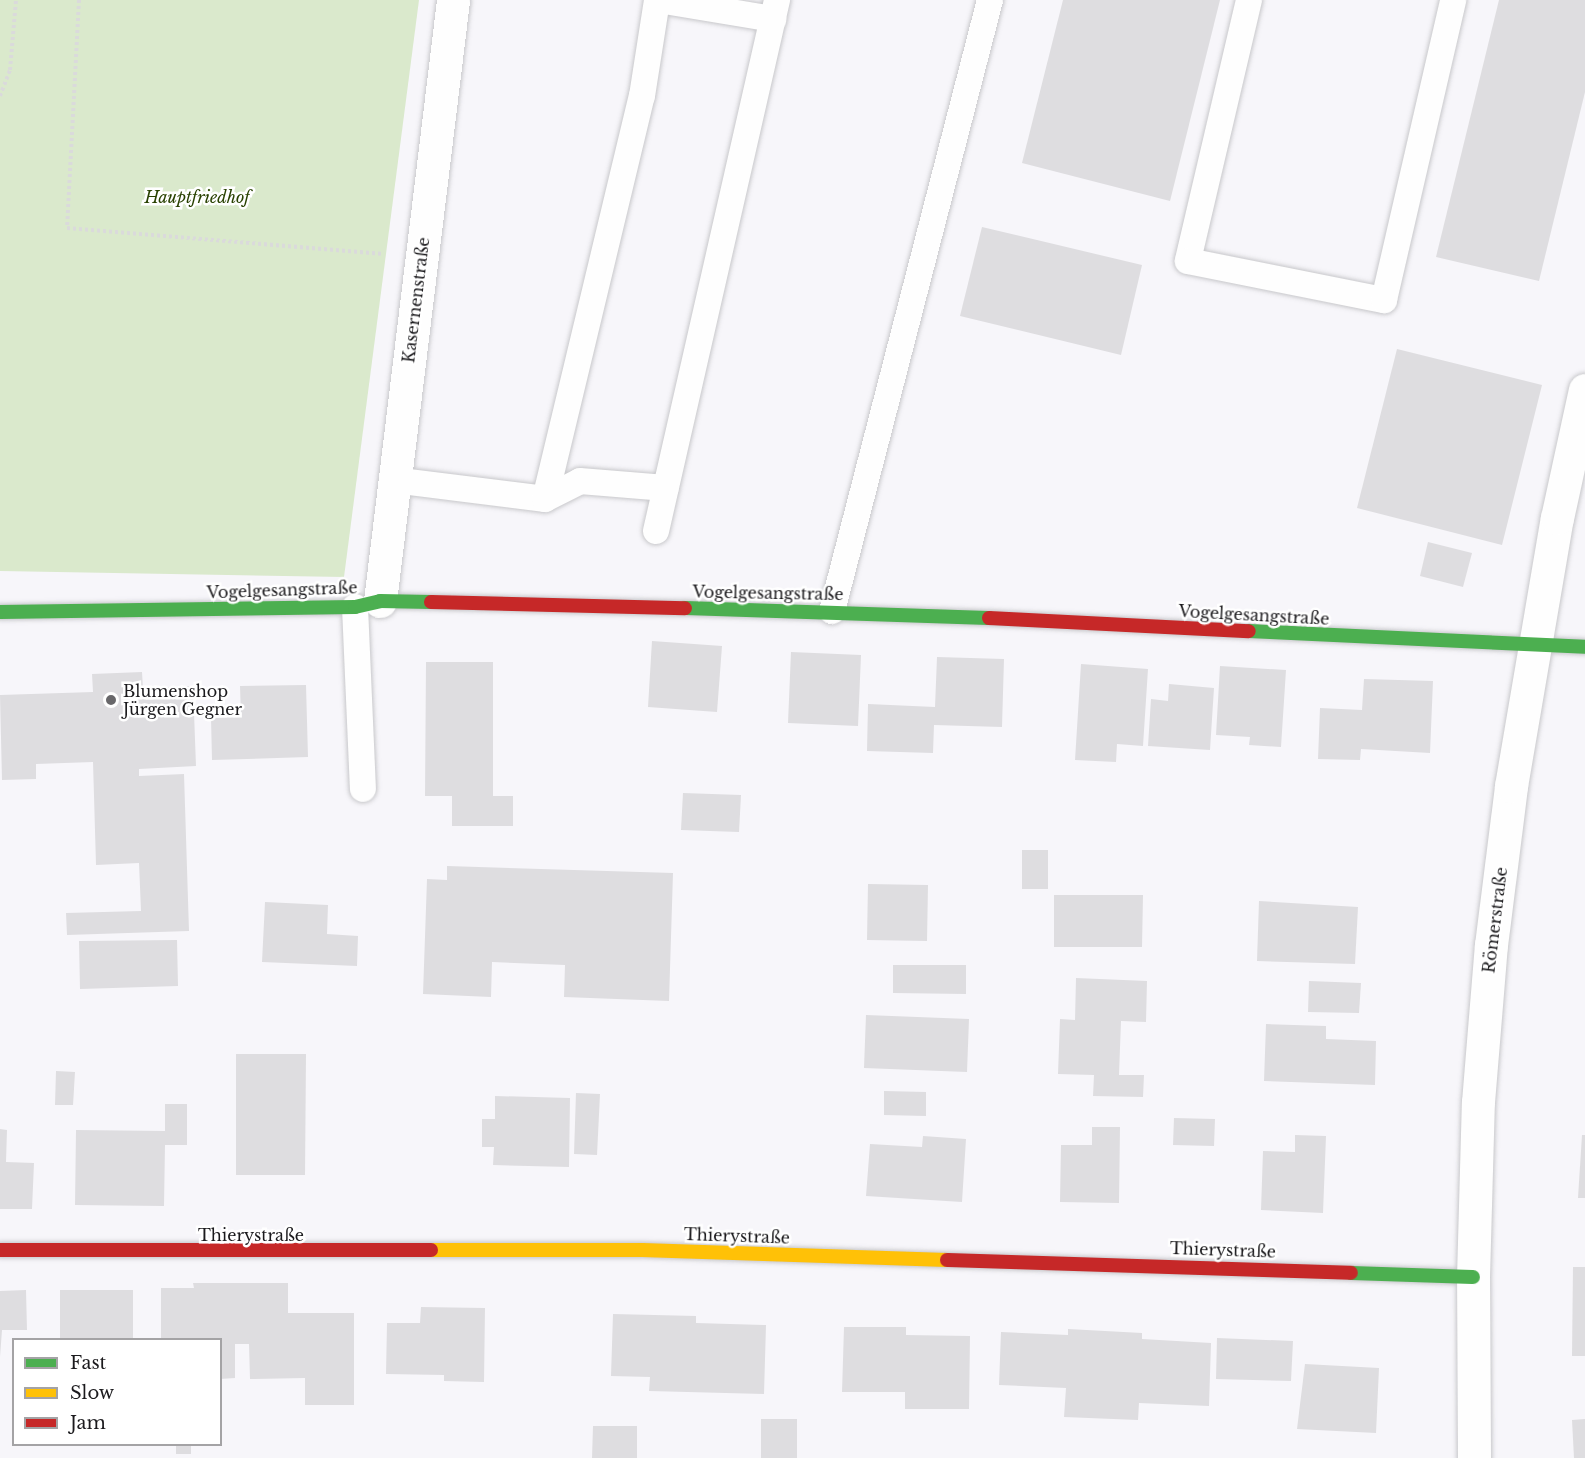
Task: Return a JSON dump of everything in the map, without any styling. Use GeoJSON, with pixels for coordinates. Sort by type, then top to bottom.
{"type":"FeatureCollection","features":[{"type":"Feature","properties":{"kind":"street","name":"Kasernenstraße"},"geometry":{"type":"LineString","coordinates":[[368,604],[393,480],[453,0]]}},
{"type":"Feature","properties":{"kind":"street","name":"Römerstraße"},"geometry":{"type":"LineString","coordinates":[[1474,1458],[1473,1277],[1478,1102],[1491,945],[1511,786],[1585,390]]}},
{"type":"Feature","properties":{"kind":"street","name":"Vogelgesangstraße"},"geometry":{"type":"LineString","coordinates":[[0,612],[368,604],[832,611],[1585,647]]}},
{"type":"Feature","properties":{"kind":"street","name":"Thierystraße"},"geometry":{"type":"LineString","coordinates":[[0,1250],[642,1250],[1473,1277]]}},
{"type":"Feature","properties":{"kind":"lane"},"geometry":{"type":"LineString","coordinates":[[544,499],[642,96],[658,0],[775,9],[656,531]]}},
{"type":"Feature","properties":{"kind":"lane"},"geometry":{"type":"LineString","coordinates":[[832,611],[990,0]]}},
{"type":"Feature","properties":{"kind":"lane"},"geometry":{"type":"LineString","coordinates":[[1249,0],[1188,261],[1384,300],[1453,0]]}},
{"type":"Feature","properties":{"kind":"lane"},"geometry":{"type":"LineString","coordinates":[[393,480],[544,499],[580,481],[666,488]]}},
{"type":"Feature","properties":{"kind":"lane"},"geometry":{"type":"LineString","coordinates":[[363,789],[368,604]]}},
{"type":"Feature","properties":{"kind":"path"},"geometry":{"type":"LineString","coordinates":[[0,96],[10,70],[16,0]]}},
{"type":"Feature","properties":{"kind":"path"},"geometry":{"type":"LineString","coordinates":[[79,0],[67,228],[421,257]]}},
{"type":"Feature","properties":{"kind":"green space","name":"Hauptfriedhof"},"geometry":{"type":"Polygon","coordinates":[[[0,0],[419,0],[344,577],[0,571],[0,0]]]}},
{"type":"Feature","properties":{"kind":"building"},"geometry":{"type":"Polygon","coordinates":[[[1063,0],[1220,0],[1170,201],[1022,163],[1063,0]]]}},
{"type":"Feature","properties":{"kind":"building"},"geometry":{"type":"Polygon","coordinates":[[[1499,0],[1585,0],[1585,92],[1539,281],[1436,257],[1499,0]]]}},
{"type":"Feature","properties":{"kind":"building"},"geometry":{"type":"Polygon","coordinates":[[[982,227],[1142,265],[1121,355],[960,316],[982,227]]]}},
{"type":"Feature","properties":{"kind":"building"},"geometry":{"type":"Polygon","coordinates":[[[1397,349],[1542,385],[1502,545],[1357,508],[1397,349]]]}},
{"type":"Feature","properties":{"kind":"building"},"geometry":{"type":"Polygon","coordinates":[[[1428,542],[1472,553],[1463,587],[1420,576],[1428,542]]]}},
{"type":"Feature","properties":{"kind":"building"},"geometry":{"type":"Polygon","coordinates":[[[652,641],[722,646],[717,712],[648,707],[652,641]]]}},
{"type":"Feature","properties":{"kind":"building"},"geometry":{"type":"Polygon","coordinates":[[[791,652],[861,655],[858,726],[788,723],[791,652]]]}},
{"type":"Feature","properties":{"kind":"building"},"geometry":{"type":"Polygon","coordinates":[[[937,657],[1004,659],[1002,727],[934,725],[933,753],[867,751],[868,704],[935,707],[937,657]]]}},
{"type":"Feature","properties":{"kind":"building"},"geometry":{"type":"Polygon","coordinates":[[[426,662],[493,662],[493,796],[513,796],[513,826],[452,826],[452,796],[425,796],[426,662]]]}},
{"type":"Feature","properties":{"kind":"building"},"geometry":{"type":"Polygon","coordinates":[[[1081,664],[1148,669],[1143,746],[1117,744],[1116,762],[1075,760],[1081,664]]]}},
{"type":"Feature","properties":{"kind":"building"},"geometry":{"type":"Polygon","coordinates":[[[1220,666],[1286,670],[1281,747],[1249,745],[1250,737],[1216,735],[1220,666]]]}},
{"type":"Feature","properties":{"kind":"building"},"geometry":{"type":"Polygon","coordinates":[[[142,672],[143,688],[193,686],[196,766],[139,769],[139,776],[184,774],[189,931],[67,935],[66,913],[141,911],[139,863],[96,865],[93,762],[36,764],[36,779],[2,780],[0,695],[93,692],[92,674],[142,672]]]}},
{"type":"Feature","properties":{"kind":"building"},"geometry":{"type":"Polygon","coordinates":[[[1364,679],[1433,681],[1430,753],[1361,749],[1360,760],[1318,759],[1320,708],[1362,710],[1364,679]]]}},
{"type":"Feature","properties":{"kind":"building"},"geometry":{"type":"Polygon","coordinates":[[[1169,684],[1214,688],[1210,750],[1148,746],[1151,699],[1168,701],[1169,684]]]}},
{"type":"Feature","properties":{"kind":"building"},"geometry":{"type":"Polygon","coordinates":[[[306,685],[308,757],[212,760],[211,718],[241,717],[240,686],[306,685]]]}},
{"type":"Feature","properties":{"kind":"building"},"geometry":{"type":"Polygon","coordinates":[[[683,793],[741,795],[739,832],[681,830],[683,793]]]}},
{"type":"Feature","properties":{"kind":"building"},"geometry":{"type":"Polygon","coordinates":[[[1022,850],[1048,850],[1048,889],[1022,889],[1022,850]]]}},
{"type":"Feature","properties":{"kind":"building"},"geometry":{"type":"Polygon","coordinates":[[[447,866],[673,873],[669,1001],[564,997],[565,965],[492,962],[491,997],[423,994],[427,879],[447,880],[447,866]]]}},
{"type":"Feature","properties":{"kind":"building"},"geometry":{"type":"Polygon","coordinates":[[[868,884],[928,885],[927,941],[867,940],[868,884]]]}},
{"type":"Feature","properties":{"kind":"building"},"geometry":{"type":"Polygon","coordinates":[[[1054,895],[1143,895],[1142,947],[1054,947],[1054,895]]]}},
{"type":"Feature","properties":{"kind":"building"},"geometry":{"type":"Polygon","coordinates":[[[1259,901],[1358,907],[1355,964],[1257,961],[1259,901]]]}},
{"type":"Feature","properties":{"kind":"building"},"geometry":{"type":"Polygon","coordinates":[[[265,902],[328,905],[327,934],[358,936],[357,966],[262,962],[265,902]]]}},
{"type":"Feature","properties":{"kind":"building"},"geometry":{"type":"Polygon","coordinates":[[[177,940],[178,986],[80,989],[79,941],[177,940]]]}},
{"type":"Feature","properties":{"kind":"building"},"geometry":{"type":"Polygon","coordinates":[[[893,965],[966,965],[966,994],[893,993],[893,965]]]}},
{"type":"Feature","properties":{"kind":"building"},"geometry":{"type":"Polygon","coordinates":[[[1076,978],[1147,981],[1146,1022],[1121,1021],[1119,1075],[1144,1075],[1143,1097],[1093,1096],[1094,1075],[1058,1074],[1060,1019],[1075,1020],[1076,978]]]}},
{"type":"Feature","properties":{"kind":"building"},"geometry":{"type":"Polygon","coordinates":[[[1309,981],[1361,983],[1359,1013],[1308,1012],[1309,981]]]}},
{"type":"Feature","properties":{"kind":"building"},"geometry":{"type":"Polygon","coordinates":[[[866,1015],[969,1019],[967,1072],[864,1068],[866,1015]]]}},
{"type":"Feature","properties":{"kind":"building"},"geometry":{"type":"Polygon","coordinates":[[[1266,1024],[1326,1026],[1326,1039],[1376,1041],[1375,1085],[1264,1081],[1266,1024]]]}},
{"type":"Feature","properties":{"kind":"building"},"geometry":{"type":"Polygon","coordinates":[[[236,1054],[306,1054],[305,1175],[236,1175],[236,1054]]]}},
{"type":"Feature","properties":{"kind":"building"},"geometry":{"type":"Polygon","coordinates":[[[56,1071],[75,1072],[73,1105],[55,1105],[56,1071]]]}},
{"type":"Feature","properties":{"kind":"building"},"geometry":{"type":"Polygon","coordinates":[[[884,1091],[926,1092],[926,1116],[884,1115],[884,1091]]]}},
{"type":"Feature","properties":{"kind":"building"},"geometry":{"type":"Polygon","coordinates":[[[576,1093],[600,1094],[597,1155],[574,1154],[576,1093]]]}},
{"type":"Feature","properties":{"kind":"building"},"geometry":{"type":"Polygon","coordinates":[[[495,1096],[570,1098],[569,1167],[493,1165],[494,1147],[482,1147],[482,1119],[495,1119],[495,1096]]]}},
{"type":"Feature","properties":{"kind":"building"},"geometry":{"type":"Polygon","coordinates":[[[165,1104],[187,1104],[187,1145],[165,1145],[164,1206],[75,1205],[76,1130],[165,1131],[165,1104]]]}},
{"type":"Feature","properties":{"kind":"building"},"geometry":{"type":"Polygon","coordinates":[[[1174,1118],[1215,1119],[1214,1146],[1173,1145],[1174,1118]]]}},
{"type":"Feature","properties":{"kind":"building"},"geometry":{"type":"Polygon","coordinates":[[[1092,1127],[1120,1127],[1119,1203],[1060,1202],[1061,1145],[1092,1145],[1092,1127]]]}},
{"type":"Feature","properties":{"kind":"building"},"geometry":{"type":"Polygon","coordinates":[[[0,1129],[7,1130],[6,1162],[34,1163],[32,1209],[0,1209],[0,1129]]]}},
{"type":"Feature","properties":{"kind":"building"},"geometry":{"type":"Polygon","coordinates":[[[1295,1135],[1326,1136],[1323,1213],[1261,1210],[1263,1151],[1295,1152],[1295,1135]]]}},
{"type":"Feature","properties":{"kind":"building"},"geometry":{"type":"Polygon","coordinates":[[[1582,1135],[1585,1135],[1585,1198],[1578,1198],[1582,1135]]]}},
{"type":"Feature","properties":{"kind":"building"},"geometry":{"type":"Polygon","coordinates":[[[923,1136],[966,1139],[962,1202],[866,1196],[870,1144],[922,1147],[923,1136]]]}},
{"type":"Feature","properties":{"kind":"building"},"geometry":{"type":"Polygon","coordinates":[[[1573,1267],[1585,1267],[1585,1356],[1572,1356],[1573,1267]]]}},
{"type":"Feature","properties":{"kind":"building"},"geometry":{"type":"Polygon","coordinates":[[[193,1283],[288,1283],[288,1313],[354,1313],[354,1405],[305,1405],[305,1378],[250,1379],[249,1344],[235,1344],[235,1378],[222,1379],[222,1338],[161,1338],[161,1288],[194,1288],[193,1283]]]}},
{"type":"Feature","properties":{"kind":"building"},"geometry":{"type":"Polygon","coordinates":[[[26,1290],[27,1330],[2,1330],[0,1357],[0,1291],[26,1290]]]}},
{"type":"Feature","properties":{"kind":"building"},"geometry":{"type":"Polygon","coordinates":[[[60,1290],[133,1290],[133,1338],[60,1338],[60,1290]]]}},
{"type":"Feature","properties":{"kind":"building"},"geometry":{"type":"Polygon","coordinates":[[[421,1307],[485,1308],[484,1382],[444,1381],[444,1375],[386,1374],[387,1323],[420,1323],[421,1307]]]}},
{"type":"Feature","properties":{"kind":"building"},"geometry":{"type":"Polygon","coordinates":[[[613,1314],[696,1316],[696,1323],[766,1325],[764,1394],[649,1391],[650,1377],[611,1376],[613,1314]]]}},
{"type":"Feature","properties":{"kind":"building"},"geometry":{"type":"Polygon","coordinates":[[[844,1327],[906,1327],[906,1335],[970,1336],[969,1409],[905,1409],[905,1392],[842,1392],[844,1327]]]}},
{"type":"Feature","properties":{"kind":"building"},"geometry":{"type":"Polygon","coordinates":[[[1068,1329],[1142,1333],[1142,1339],[1211,1343],[1209,1406],[1139,1403],[1138,1420],[1064,1417],[1066,1388],[999,1385],[1001,1332],[1068,1335],[1068,1329]]]}},
{"type":"Feature","properties":{"kind":"building"},"geometry":{"type":"Polygon","coordinates":[[[1217,1338],[1293,1341],[1291,1381],[1216,1379],[1217,1338]]]}},
{"type":"Feature","properties":{"kind":"building"},"geometry":{"type":"Polygon","coordinates":[[[1305,1364],[1379,1368],[1376,1433],[1297,1429],[1305,1364]]]}},
{"type":"Feature","properties":{"kind":"building"},"geometry":{"type":"Polygon","coordinates":[[[761,1419],[797,1419],[797,1458],[761,1458],[761,1419]]]}},
{"type":"Feature","properties":{"kind":"building"},"geometry":{"type":"Polygon","coordinates":[[[1585,1419],[1585,1458],[1574,1458],[1572,1420],[1585,1419]]]}},
{"type":"Feature","properties":{"kind":"building"},"geometry":{"type":"Polygon","coordinates":[[[593,1426],[637,1426],[637,1458],[592,1458],[593,1426]]]}},
{"type":"Feature","properties":{"kind":"building"},"geometry":{"type":"Polygon","coordinates":[[[176,1446],[191,1446],[191,1454],[176,1454],[176,1446]]]}},
{"type":"Feature","properties":{"kind":"traffic: fast"},"geometry":{"type":"LineString","coordinates":[[0,612],[355,607],[380,601],[431,602]]}},
{"type":"Feature","properties":{"kind":"traffic: fast"},"geometry":{"type":"LineString","coordinates":[[685,608],[989,618]]}},
{"type":"Feature","properties":{"kind":"traffic: fast"},"geometry":{"type":"LineString","coordinates":[[1249,631],[1585,647]]}},
{"type":"Feature","properties":{"kind":"traffic: fast"},"geometry":{"type":"LineString","coordinates":[[1351,1273],[1473,1277]]}},
{"type":"Feature","properties":{"kind":"traffic: slow"},"geometry":{"type":"LineString","coordinates":[[431,1250],[642,1250],[947,1260]]}},
{"type":"Feature","properties":{"kind":"traffic: jam"},"geometry":{"type":"LineString","coordinates":[[431,602],[685,608]]}},
{"type":"Feature","properties":{"kind":"traffic: jam"},"geometry":{"type":"LineString","coordinates":[[989,618],[1249,631]]}},
{"type":"Feature","properties":{"kind":"traffic: jam"},"geometry":{"type":"LineString","coordinates":[[0,1250],[431,1250]]}},
{"type":"Feature","properties":{"kind":"traffic: jam"},"geometry":{"type":"LineString","coordinates":[[947,1260],[1351,1273]]}},
{"type":"Feature","properties":{"kind":"place","name":"Blumenshop Jürgen Gegner"},"geometry":{"type":"Point","coordinates":[111,700]}}]}
